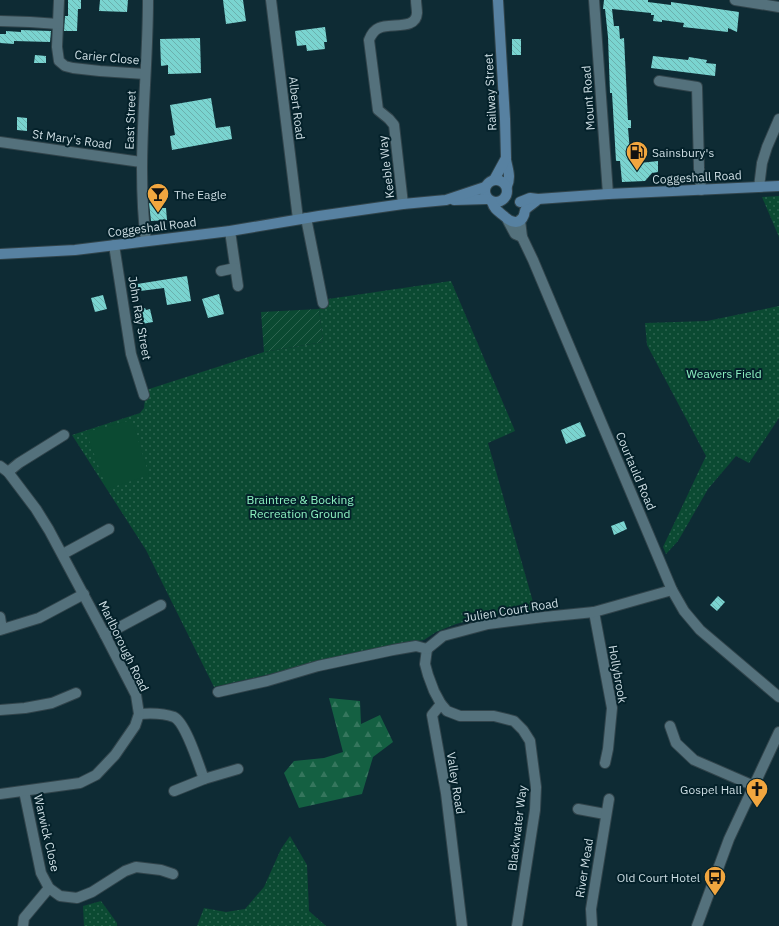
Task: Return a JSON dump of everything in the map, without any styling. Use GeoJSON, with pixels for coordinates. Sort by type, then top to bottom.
{"type":"FeatureCollection","features":[{"type":"Feature","properties":{"kind":"main road","name":"Railway Street"},"geometry":{"type":"LineString","coordinates":[[498,0],[506,119],[506,160],[509,174],[507,187]]}},
{"type":"Feature","properties":{"kind":"main road"},"geometry":{"type":"LineString","coordinates":[[494,180],[506,160]]}},
{"type":"Feature","properties":{"kind":"main road","name":"Coggeshall Road"},"geometry":{"type":"LineString","coordinates":[[0,254],[50,252],[230,231],[403,204],[446,200],[485,187],[489,182],[494,180]]}},
{"type":"Feature","properties":{"kind":"main road"},"geometry":{"type":"LineString","coordinates":[[485,187],[485,193],[494,208],[506,218],[515,222],[521,209],[518,196],[507,187],[505,183],[500,180],[494,180]]}},
{"type":"Feature","properties":{"kind":"main road","name":"Coggeshall Road"},"geometry":{"type":"LineString","coordinates":[[521,209],[530,198],[538,199],[608,194],[779,186]]}},
{"type":"Feature","properties":{"kind":"main road"},"geometry":{"type":"LineString","coordinates":[[446,200],[490,200],[497,202],[503,199],[506,194],[507,187]]}},
{"type":"Feature","properties":{"kind":"main road"},"geometry":{"type":"LineString","coordinates":[[506,218],[503,212],[505,205],[511,201],[521,209]]}},
{"type":"Feature","properties":{"kind":"street","name":"Carier Close"},"geometry":{"type":"LineString","coordinates":[[60,0],[57,57],[59,61],[65,66],[100,71],[145,74]]}},
{"type":"Feature","properties":{"kind":"street","name":"East Street"},"geometry":{"type":"LineString","coordinates":[[146,241],[141,162],[148,28],[148,0]]}},
{"type":"Feature","properties":{"kind":"street","name":"Albert Road"},"geometry":{"type":"LineString","coordinates":[[271,0],[302,219]]}},
{"type":"Feature","properties":{"kind":"street","name":"Keeble Way"},"geometry":{"type":"LineString","coordinates":[[403,204],[394,125],[378,110],[369,40],[379,28],[408,24],[413,21],[417,14],[416,0]]}},
{"type":"Feature","properties":{"kind":"street","name":"Mount Road"},"geometry":{"type":"LineString","coordinates":[[594,0],[608,194]]}},
{"type":"Feature","properties":{"kind":"street"},"geometry":{"type":"LineString","coordinates":[[734,0],[779,7]]}},
{"type":"Feature","properties":{"kind":"street"},"geometry":{"type":"LineString","coordinates":[[0,21],[58,24]]}},
{"type":"Feature","properties":{"kind":"street"},"geometry":{"type":"LineString","coordinates":[[659,81],[697,86],[701,190]]}},
{"type":"Feature","properties":{"kind":"street"},"geometry":{"type":"LineString","coordinates":[[759,187],[762,163],[779,119]]}},
{"type":"Feature","properties":{"kind":"street","name":"St Mary's Road"},"geometry":{"type":"LineString","coordinates":[[0,142],[141,162]]}},
{"type":"Feature","properties":{"kind":"street","name":"Courtauld Road"},"geometry":{"type":"LineString","coordinates":[[521,209],[522,237],[672,590],[684,611],[700,630],[779,697]]}},
{"type":"Feature","properties":{"kind":"street"},"geometry":{"type":"LineString","coordinates":[[506,218],[515,234],[522,237]]}},
{"type":"Feature","properties":{"kind":"street"},"geometry":{"type":"LineString","coordinates":[[302,219],[323,303]]}},
{"type":"Feature","properties":{"kind":"street"},"geometry":{"type":"LineString","coordinates":[[230,231],[238,286]]}},
{"type":"Feature","properties":{"kind":"street","name":"John Ray Street"},"geometry":{"type":"LineString","coordinates":[[114,245],[131,354],[144,395]]}},
{"type":"Feature","properties":{"kind":"street"},"geometry":{"type":"LineString","coordinates":[[221,271],[235,268]]}},
{"type":"Feature","properties":{"kind":"street"},"geometry":{"type":"LineString","coordinates":[[4,469],[19,464],[64,435]]}},
{"type":"Feature","properties":{"kind":"street","name":"Marlborough Road"},"geometry":{"type":"LineString","coordinates":[[4,469],[36,509],[63,554],[106,634],[136,695],[140,714]]}},
{"type":"Feature","properties":{"kind":"street"},"geometry":{"type":"LineString","coordinates":[[63,554],[109,529]]}},
{"type":"Feature","properties":{"kind":"street","name":"Julien Court Road"},"geometry":{"type":"LineString","coordinates":[[427,649],[444,636],[488,624],[594,612],[672,590]]}},
{"type":"Feature","properties":{"kind":"street"},"geometry":{"type":"LineString","coordinates":[[0,617],[1,630],[39,618],[84,594]]}},
{"type":"Feature","properties":{"kind":"street"},"geometry":{"type":"LineString","coordinates":[[106,634],[161,605]]}},
{"type":"Feature","properties":{"kind":"street","name":"Hollybrook"},"geometry":{"type":"LineString","coordinates":[[594,612],[612,708],[608,749],[605,763]]}},
{"type":"Feature","properties":{"kind":"street"},"geometry":{"type":"LineString","coordinates":[[218,692],[267,681],[318,666],[416,646],[427,649],[426,664],[434,691],[441,704]]}},
{"type":"Feature","properties":{"kind":"street"},"geometry":{"type":"LineString","coordinates":[[0,710],[25,708],[52,703],[76,693]]}},
{"type":"Feature","properties":{"kind":"street","name":"Valley Road"},"geometry":{"type":"LineString","coordinates":[[441,704],[432,715],[446,793],[462,926]]}},
{"type":"Feature","properties":{"kind":"street","name":"Blackwater Way"},"geometry":{"type":"LineString","coordinates":[[441,704],[447,711],[460,716],[494,716],[514,721],[530,741],[536,787],[535,810],[517,926]]}},
{"type":"Feature","properties":{"kind":"street"},"geometry":{"type":"LineString","coordinates":[[0,794],[80,783],[96,775],[115,755],[135,726],[140,714],[155,713],[174,718],[182,724],[204,779]]}},
{"type":"Feature","properties":{"kind":"street"},"geometry":{"type":"LineString","coordinates":[[670,726],[676,743],[694,760],[754,786]]}},
{"type":"Feature","properties":{"kind":"street"},"geometry":{"type":"LineString","coordinates":[[697,926],[729,839],[779,732]]}},
{"type":"Feature","properties":{"kind":"street"},"geometry":{"type":"LineString","coordinates":[[174,791],[204,779],[238,769]]}},
{"type":"Feature","properties":{"kind":"street","name":"Warwick Close"},"geometry":{"type":"LineString","coordinates":[[24,791],[41,873],[49,888],[60,896],[77,898],[92,892],[125,871],[136,867],[161,870],[173,874]]}},
{"type":"Feature","properties":{"kind":"street","name":"River Mead"},"geometry":{"type":"LineString","coordinates":[[592,926],[591,909],[605,814],[609,800]]}},
{"type":"Feature","properties":{"kind":"street"},"geometry":{"type":"LineString","coordinates":[[578,808],[605,814]]}},
{"type":"Feature","properties":{"kind":"street"},"geometry":{"type":"LineString","coordinates":[[23,926],[24,918],[49,888]]}},
{"type":"Feature","properties":{"kind":"green space"},"geometry":{"type":"Polygon","coordinates":[[[779,196],[779,237],[762,197],[779,196]]]}},
{"type":"Feature","properties":{"kind":"green space","name":"Braintree & Bocking Recreation Ground"},"geometry":{"type":"Polygon","coordinates":[[[451,281],[515,431],[488,443],[535,609],[486,616],[456,624],[436,632],[424,640],[404,643],[214,687],[146,550],[72,435],[140,413],[144,408],[146,390],[264,352],[323,342],[319,309],[328,299],[451,281]]]}},
{"type":"Feature","properties":{"kind":"green space","name":"Weavers Field"},"geometry":{"type":"Polygon","coordinates":[[[779,306],[779,418],[749,463],[736,456],[708,489],[678,541],[666,554],[663,547],[706,456],[647,345],[645,323],[707,321],[779,306]]]}},
{"type":"Feature","properties":{"kind":"green space"},"geometry":{"type":"Polygon","coordinates":[[[319,309],[323,342],[264,352],[261,312],[319,309]]]}},
{"type":"Feature","properties":{"kind":"green space"},"geometry":{"type":"Polygon","coordinates":[[[132,420],[149,475],[107,489],[86,432],[132,420]]]}},
{"type":"Feature","properties":{"kind":"green space"},"geometry":{"type":"Polygon","coordinates":[[[329,698],[360,701],[361,724],[380,715],[393,742],[373,757],[362,794],[299,808],[284,773],[294,761],[324,758],[343,752],[329,698]]]}},
{"type":"Feature","properties":{"kind":"green space"},"geometry":{"type":"Polygon","coordinates":[[[290,836],[307,865],[309,911],[326,926],[197,926],[204,908],[226,912],[245,909],[264,887],[281,849],[290,836]]]}},
{"type":"Feature","properties":{"kind":"green space"},"geometry":{"type":"Polygon","coordinates":[[[101,901],[117,923],[117,926],[84,926],[83,906],[101,901]]]}},
{"type":"Feature","properties":{"kind":"building"},"geometry":{"type":"Polygon","coordinates":[[[68,0],[81,0],[81,9],[78,9],[77,31],[64,31],[65,16],[68,16],[68,0]]]}},
{"type":"Feature","properties":{"kind":"building"},"geometry":{"type":"Polygon","coordinates":[[[100,0],[128,0],[127,12],[99,11],[100,0]]]}},
{"type":"Feature","properties":{"kind":"building"},"geometry":{"type":"Polygon","coordinates":[[[223,0],[243,0],[246,21],[226,24],[223,0]]]}},
{"type":"Feature","properties":{"kind":"building"},"geometry":{"type":"Polygon","coordinates":[[[604,0],[648,0],[648,2],[671,5],[671,2],[739,12],[737,32],[728,28],[728,32],[683,27],[684,23],[662,20],[662,22],[653,21],[654,15],[651,15],[651,13],[612,9],[614,26],[619,26],[620,39],[624,38],[628,120],[631,120],[631,128],[628,128],[631,164],[658,161],[658,172],[652,173],[645,181],[622,182],[620,161],[616,161],[612,93],[610,93],[608,37],[605,9],[603,9],[604,0]]]}},
{"type":"Feature","properties":{"kind":"building"},"geometry":{"type":"Polygon","coordinates":[[[325,27],[327,42],[324,42],[325,49],[307,51],[306,45],[297,46],[295,31],[325,27]]]}},
{"type":"Feature","properties":{"kind":"building"},"geometry":{"type":"Polygon","coordinates":[[[21,30],[51,31],[50,42],[14,41],[14,44],[0,43],[0,34],[6,34],[6,31],[21,32],[21,30]]]}},
{"type":"Feature","properties":{"kind":"building"},"geometry":{"type":"Polygon","coordinates":[[[200,38],[201,73],[168,74],[168,65],[161,66],[160,39],[200,38]]]}},
{"type":"Feature","properties":{"kind":"building"},"geometry":{"type":"Polygon","coordinates":[[[512,39],[521,39],[521,55],[512,55],[512,39]]]}},
{"type":"Feature","properties":{"kind":"building"},"geometry":{"type":"Polygon","coordinates":[[[35,55],[46,56],[46,63],[34,63],[35,55]]]}},
{"type":"Feature","properties":{"kind":"building"},"geometry":{"type":"Polygon","coordinates":[[[653,56],[688,60],[689,57],[707,60],[706,63],[716,64],[715,76],[651,68],[653,56]]]}},
{"type":"Feature","properties":{"kind":"building"},"geometry":{"type":"Polygon","coordinates":[[[211,98],[216,128],[230,126],[232,139],[172,150],[170,136],[175,135],[170,105],[211,98]]]}},
{"type":"Feature","properties":{"kind":"building"},"geometry":{"type":"Polygon","coordinates":[[[17,117],[27,118],[27,131],[17,130],[17,117]]]}},
{"type":"Feature","properties":{"kind":"building","name":"The Eagle"},"geometry":{"type":"Polygon","coordinates":[[[160,202],[161,208],[166,208],[167,220],[151,221],[149,203],[160,202]]]}},
{"type":"Feature","properties":{"kind":"building"},"geometry":{"type":"Polygon","coordinates":[[[187,276],[191,301],[167,305],[164,288],[132,292],[131,285],[187,276]]]}},
{"type":"Feature","properties":{"kind":"building"},"geometry":{"type":"Polygon","coordinates":[[[219,294],[224,314],[208,318],[202,299],[219,294]]]}},
{"type":"Feature","properties":{"kind":"building"},"geometry":{"type":"Polygon","coordinates":[[[103,295],[107,309],[95,312],[91,298],[103,295]]]}},
{"type":"Feature","properties":{"kind":"building"},"geometry":{"type":"Polygon","coordinates":[[[145,308],[146,310],[150,309],[153,322],[136,325],[134,310],[145,308]]]}},
{"type":"Feature","properties":{"kind":"building"},"geometry":{"type":"Polygon","coordinates":[[[580,422],[586,436],[566,444],[561,430],[580,422]]]}},
{"type":"Feature","properties":{"kind":"building"},"geometry":{"type":"Polygon","coordinates":[[[624,521],[627,529],[614,535],[611,526],[624,521]]]}},
{"type":"Feature","properties":{"kind":"building"},"geometry":{"type":"Polygon","coordinates":[[[718,596],[725,602],[717,611],[710,605],[718,596]]]}},
{"type":"Feature","properties":{"kind":"place","name":"Sainsbury's"},"geometry":{"type":"Point","coordinates":[637,172]}},
{"type":"Feature","properties":{"kind":"place","name":"The Eagle"},"geometry":{"type":"Point","coordinates":[158,214]}},
{"type":"Feature","properties":{"kind":"place","name":"Gospel Hall"},"geometry":{"type":"Point","coordinates":[757,808]}},
{"type":"Feature","properties":{"kind":"place","name":"Old Court Hotel"},"geometry":{"type":"Point","coordinates":[715,896]}}]}
